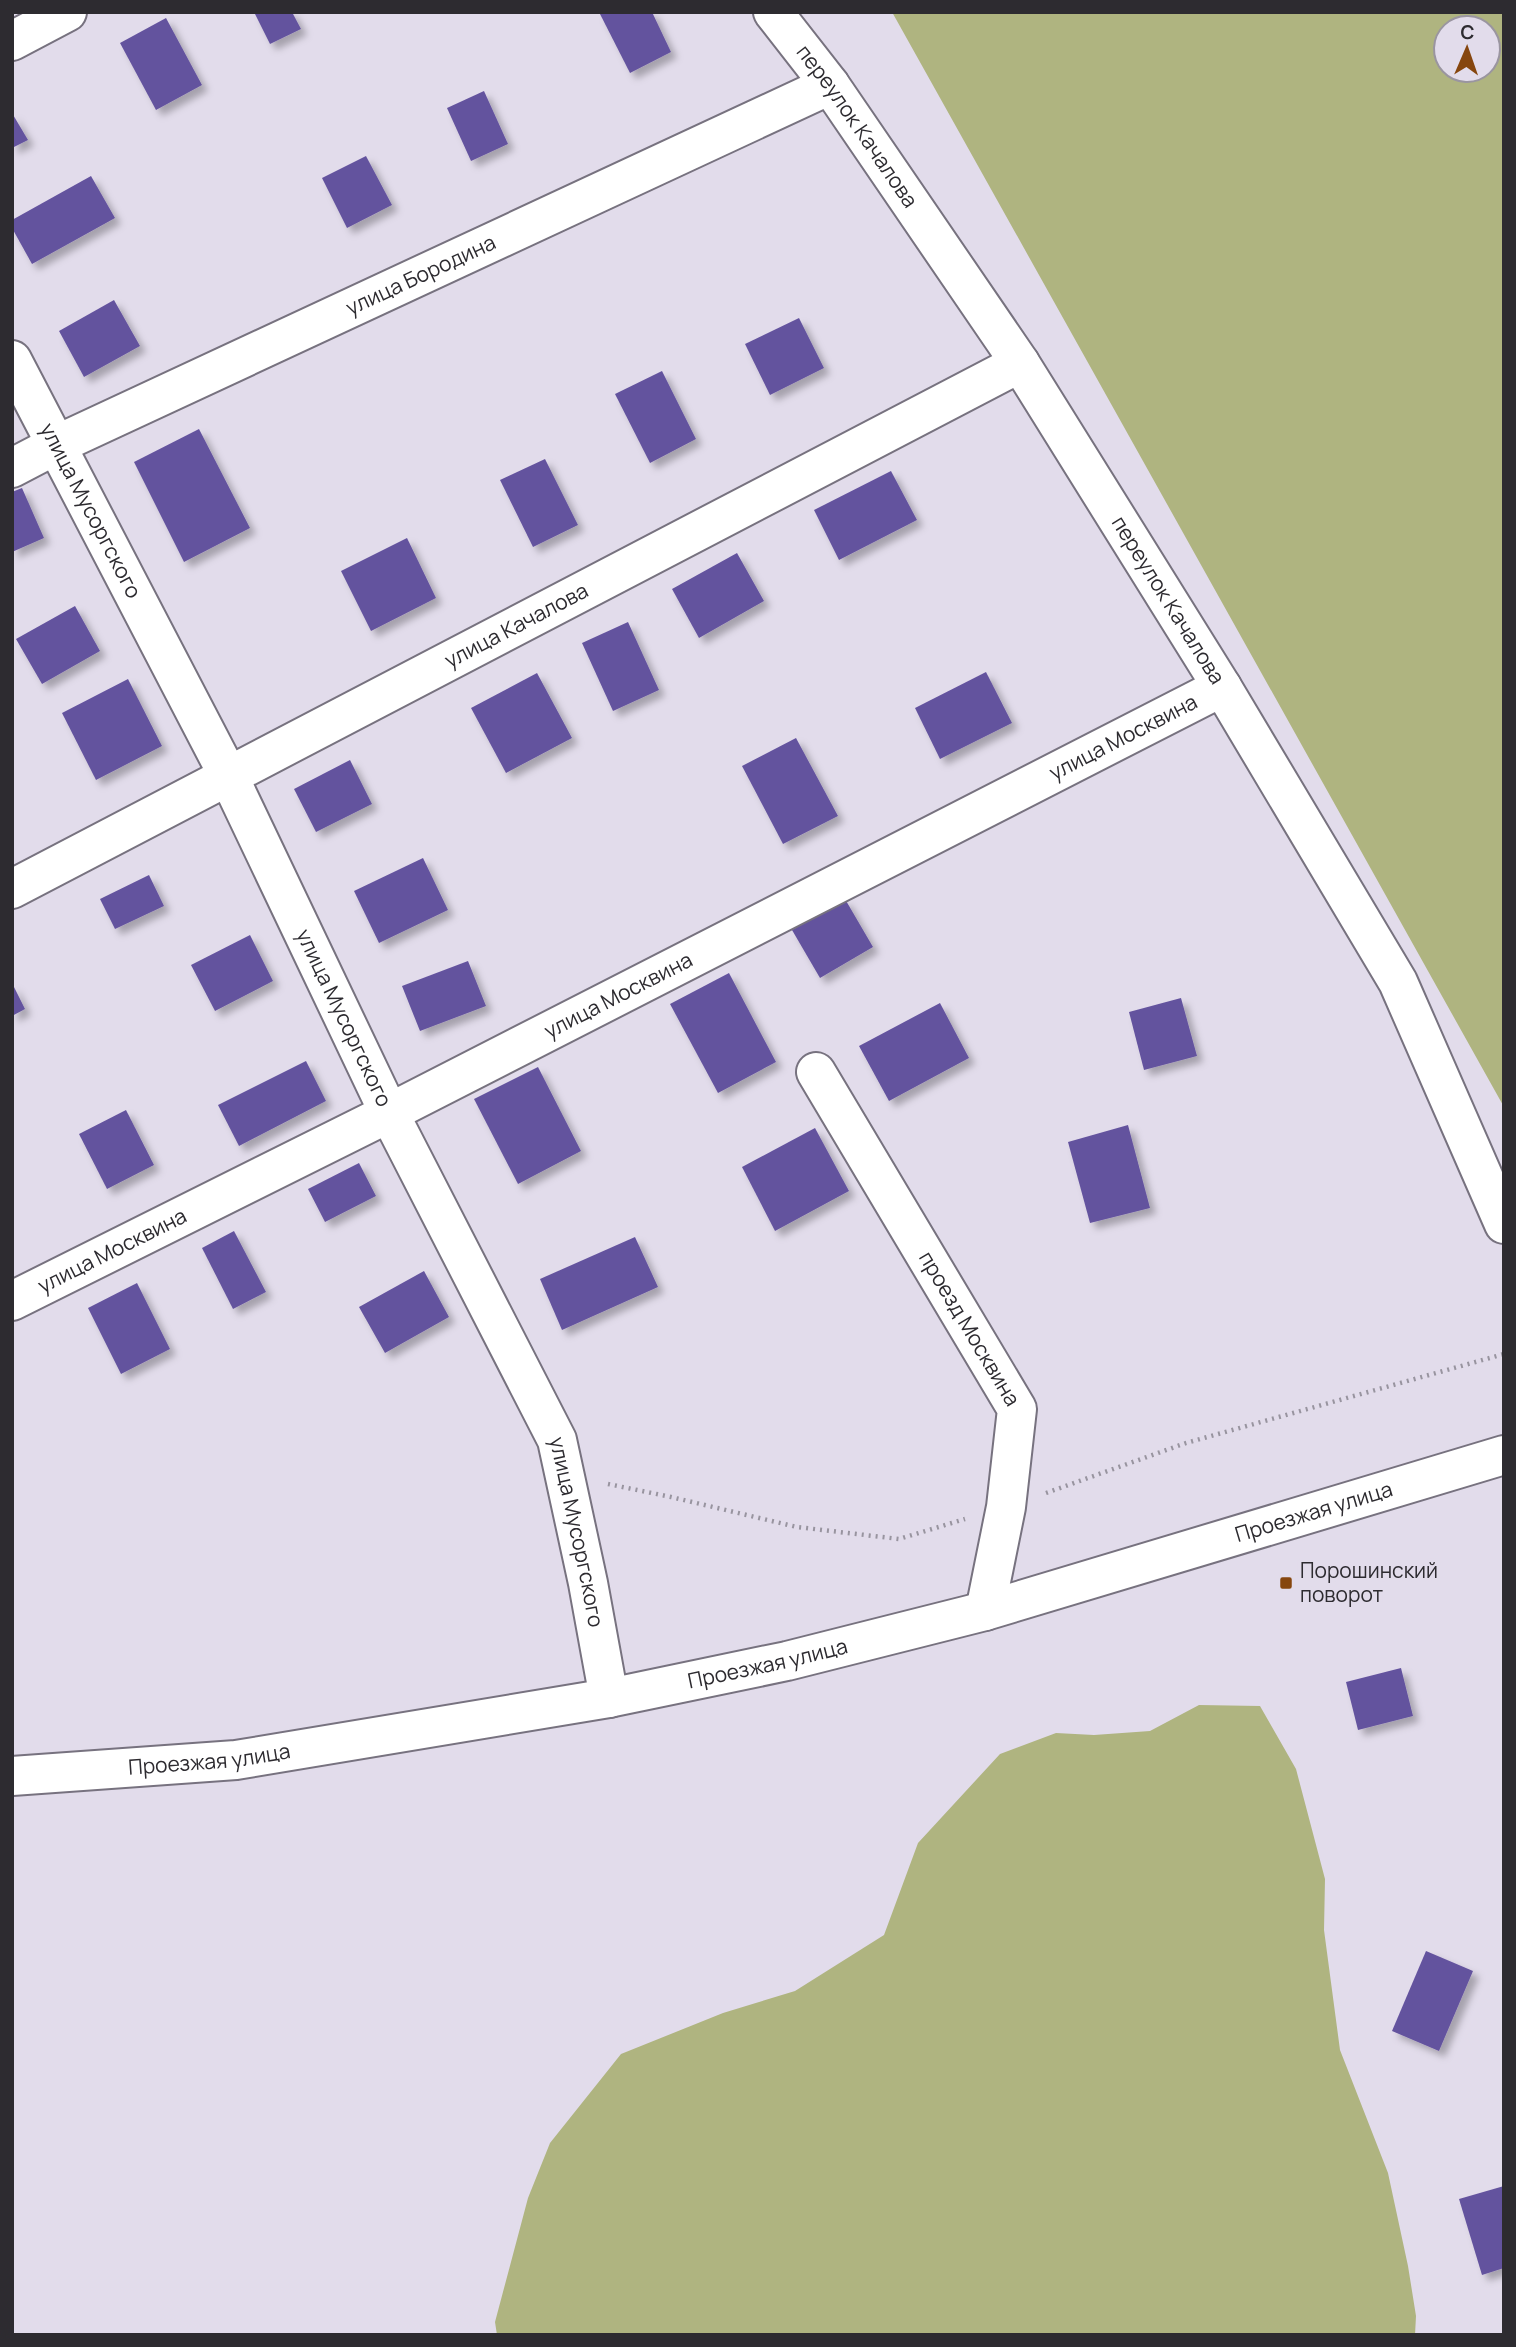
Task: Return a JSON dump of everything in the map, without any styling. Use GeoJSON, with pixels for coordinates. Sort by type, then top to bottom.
{"type":"FeatureCollection","features":[{"type":"Feature","properties":{"kind":"street"},"geometry":{"type":"LineString","coordinates":[[12,41],[67,12]]}},
{"type":"Feature","properties":{"kind":"street","name":"переулок Качалова"},"geometry":{"type":"LineString","coordinates":[[773,12],[830,85],[1020,363],[1222,687],[1398,982],[1504,1224]]}},
{"type":"Feature","properties":{"kind":"street","name":"улица Бородина"},"geometry":{"type":"LineString","coordinates":[[12,468],[56,445],[830,85]]}},
{"type":"Feature","properties":{"kind":"street","name":"улица Мусоргского"},"geometry":{"type":"LineString","coordinates":[[12,360],[228,775],[389,1113],[557,1440],[588,1583],[609,1698]]}},
{"type":"Feature","properties":{"kind":"street","name":"улица Качалова"},"geometry":{"type":"LineString","coordinates":[[12,889],[1020,363]]}},
{"type":"Feature","properties":{"kind":"street","name":"улица Москвина"},"geometry":{"type":"LineString","coordinates":[[12,1301],[389,1113],[1222,687]]}},
{"type":"Feature","properties":{"kind":"street","name":"проезд Москвина"},"geometry":{"type":"LineString","coordinates":[[816,1072],[1017,1409],[1006,1507],[985,1611]]}},
{"type":"Feature","properties":{"kind":"street","name":"Проезжая улица"},"geometry":{"type":"LineString","coordinates":[[12,1776],[236,1760],[609,1698],[787,1661],[985,1611],[1504,1455]]}},
{"type":"Feature","properties":{"kind":"green space"},"geometry":{"type":"Polygon","coordinates":[[[892,12],[1504,12],[1504,1107],[892,12]]]}},
{"type":"Feature","properties":{"kind":"green space"},"geometry":{"type":"Polygon","coordinates":[[[1199,1705],[1260,1706],[1296,1769],[1325,1879],[1324,1930],[1340,2050],[1388,2173],[1408,2266],[1416,2316],[1415,2335],[497,2335],[495,2322],[528,2198],[550,2143],[621,2054],[723,2013],[795,1991],[884,1935],[918,1843],[1000,1754],[1056,1733],[1094,1735],[1150,1731],[1199,1705]]]}},
{"type":"Feature","properties":{"kind":"building"},"geometry":{"type":"Polygon","coordinates":[[[254,12],[292,12],[301,29],[270,44],[254,12]]]}},
{"type":"Feature","properties":{"kind":"building"},"geometry":{"type":"Polygon","coordinates":[[[652,12],[671,52],[630,73],[600,14],[652,12]]]}},
{"type":"Feature","properties":{"kind":"building"},"geometry":{"type":"Polygon","coordinates":[[[166,18],[202,85],[156,110],[120,43],[166,18]]]}},
{"type":"Feature","properties":{"kind":"building"},"geometry":{"type":"Polygon","coordinates":[[[484,91],[508,144],[471,161],[447,108],[484,91]]]}},
{"type":"Feature","properties":{"kind":"building"},"geometry":{"type":"Polygon","coordinates":[[[12,113],[28,140],[12,148],[12,113]]]}},
{"type":"Feature","properties":{"kind":"building"},"geometry":{"type":"Polygon","coordinates":[[[366,156],[392,205],[347,228],[322,178],[366,156]]]}},
{"type":"Feature","properties":{"kind":"building"},"geometry":{"type":"Polygon","coordinates":[[[91,176],[115,218],[32,264],[12,228],[12,220],[91,176]]]}},
{"type":"Feature","properties":{"kind":"building"},"geometry":{"type":"Polygon","coordinates":[[[114,300],[140,346],[84,377],[59,331],[114,300]]]}},
{"type":"Feature","properties":{"kind":"building"},"geometry":{"type":"Polygon","coordinates":[[[799,318],[824,368],[770,395],[745,344],[799,318]]]}},
{"type":"Feature","properties":{"kind":"building"},"geometry":{"type":"Polygon","coordinates":[[[662,371],[696,439],[650,463],[615,394],[662,371]]]}},
{"type":"Feature","properties":{"kind":"building"},"geometry":{"type":"Polygon","coordinates":[[[199,429],[250,528],[184,562],[134,462],[199,429]]]}},
{"type":"Feature","properties":{"kind":"building"},"geometry":{"type":"Polygon","coordinates":[[[545,459],[578,525],[533,547],[500,480],[545,459]]]}},
{"type":"Feature","properties":{"kind":"building"},"geometry":{"type":"Polygon","coordinates":[[[891,471],[917,520],[839,560],[814,510],[891,471]]]}},
{"type":"Feature","properties":{"kind":"building"},"geometry":{"type":"Polygon","coordinates":[[[22,488],[44,538],[12,552],[12,492],[22,488]]]}},
{"type":"Feature","properties":{"kind":"building"},"geometry":{"type":"Polygon","coordinates":[[[407,538],[436,598],[371,631],[341,571],[407,538]]]}},
{"type":"Feature","properties":{"kind":"building"},"geometry":{"type":"Polygon","coordinates":[[[737,553],[764,601],[699,638],[672,589],[737,553]]]}},
{"type":"Feature","properties":{"kind":"building"},"geometry":{"type":"Polygon","coordinates":[[[75,606],[100,651],[42,684],[16,639],[75,606]]]}},
{"type":"Feature","properties":{"kind":"building"},"geometry":{"type":"Polygon","coordinates":[[[628,622],[659,690],[613,711],[582,643],[628,622]]]}},
{"type":"Feature","properties":{"kind":"building"},"geometry":{"type":"Polygon","coordinates":[[[986,672],[1012,723],[940,759],[915,708],[986,672]]]}},
{"type":"Feature","properties":{"kind":"building"},"geometry":{"type":"Polygon","coordinates":[[[537,673],[572,738],[506,773],[471,708],[537,673]]]}},
{"type":"Feature","properties":{"kind":"building"},"geometry":{"type":"Polygon","coordinates":[[[128,679],[162,746],[96,780],[62,713],[128,679]]]}},
{"type":"Feature","properties":{"kind":"building"},"geometry":{"type":"Polygon","coordinates":[[[796,738],[838,816],[783,844],[742,766],[796,738]]]}},
{"type":"Feature","properties":{"kind":"building"},"geometry":{"type":"Polygon","coordinates":[[[350,760],[372,804],[316,832],[294,789],[350,760]]]}},
{"type":"Feature","properties":{"kind":"building"},"geometry":{"type":"Polygon","coordinates":[[[423,858],[448,910],[379,943],[354,891],[423,858]]]}},
{"type":"Feature","properties":{"kind":"building"},"geometry":{"type":"Polygon","coordinates":[[[149,875],[164,906],[115,929],[100,899],[149,875]]]}},
{"type":"Feature","properties":{"kind":"building"},"geometry":{"type":"Polygon","coordinates":[[[845,899],[873,947],[820,978],[792,930],[845,899]]]}},
{"type":"Feature","properties":{"kind":"building"},"geometry":{"type":"Polygon","coordinates":[[[250,935],[273,981],[215,1011],[191,965],[250,935]]]}},
{"type":"Feature","properties":{"kind":"building"},"geometry":{"type":"Polygon","coordinates":[[[468,961],[486,1006],[420,1031],[402,986],[468,961]]]}},
{"type":"Feature","properties":{"kind":"building"},"geometry":{"type":"Polygon","coordinates":[[[729,973],[776,1062],[718,1093],[670,1004],[729,973]]]}},
{"type":"Feature","properties":{"kind":"building"},"geometry":{"type":"Polygon","coordinates":[[[12,983],[25,1009],[12,1016],[12,983]]]}},
{"type":"Feature","properties":{"kind":"building"},"geometry":{"type":"Polygon","coordinates":[[[1181,998],[1197,1056],[1144,1070],[1129,1012],[1181,998]]]}},
{"type":"Feature","properties":{"kind":"building"},"geometry":{"type":"Polygon","coordinates":[[[940,1003],[969,1058],[889,1101],[859,1046],[940,1003]]]}},
{"type":"Feature","properties":{"kind":"building"},"geometry":{"type":"Polygon","coordinates":[[[306,1061],[326,1101],[239,1146],[218,1105],[306,1061]]]}},
{"type":"Feature","properties":{"kind":"building"},"geometry":{"type":"Polygon","coordinates":[[[538,1067],[581,1151],[518,1184],[474,1099],[538,1067]]]}},
{"type":"Feature","properties":{"kind":"building"},"geometry":{"type":"Polygon","coordinates":[[[126,1110],[154,1165],[107,1189],[79,1134],[126,1110]]]}},
{"type":"Feature","properties":{"kind":"building"},"geometry":{"type":"Polygon","coordinates":[[[1128,1125],[1150,1208],[1090,1223],[1068,1142],[1128,1125]]]}},
{"type":"Feature","properties":{"kind":"building"},"geometry":{"type":"Polygon","coordinates":[[[815,1128],[849,1191],[775,1231],[742,1167],[815,1128]]]}},
{"type":"Feature","properties":{"kind":"building"},"geometry":{"type":"Polygon","coordinates":[[[359,1163],[376,1196],[325,1222],[308,1189],[359,1163]]]}},
{"type":"Feature","properties":{"kind":"building"},"geometry":{"type":"Polygon","coordinates":[[[234,1231],[266,1292],[233,1309],[202,1248],[234,1231]]]}},
{"type":"Feature","properties":{"kind":"building"},"geometry":{"type":"Polygon","coordinates":[[[635,1237],[658,1287],[562,1330],[540,1279],[635,1237]]]}},
{"type":"Feature","properties":{"kind":"building"},"geometry":{"type":"Polygon","coordinates":[[[424,1271],[449,1317],[385,1353],[359,1307],[424,1271]]]}},
{"type":"Feature","properties":{"kind":"building"},"geometry":{"type":"Polygon","coordinates":[[[137,1283],[170,1349],[121,1374],[88,1308],[137,1283]]]}},
{"type":"Feature","properties":{"kind":"building"},"geometry":{"type":"Polygon","coordinates":[[[1401,1668],[1413,1716],[1358,1730],[1346,1682],[1401,1668]]]}},
{"type":"Feature","properties":{"kind":"building"},"geometry":{"type":"Polygon","coordinates":[[[1426,1951],[1473,1971],[1439,2051],[1392,2031],[1426,1951]]]}},
{"type":"Feature","properties":{"kind":"building"},"geometry":{"type":"Polygon","coordinates":[[[1504,2186],[1504,2268],[1482,2275],[1459,2199],[1504,2186]]]}},
{"type":"Feature","properties":{"kind":"place","name":"Порошинский поворот"},"geometry":{"type":"Point","coordinates":[1286,1583]}}]}
